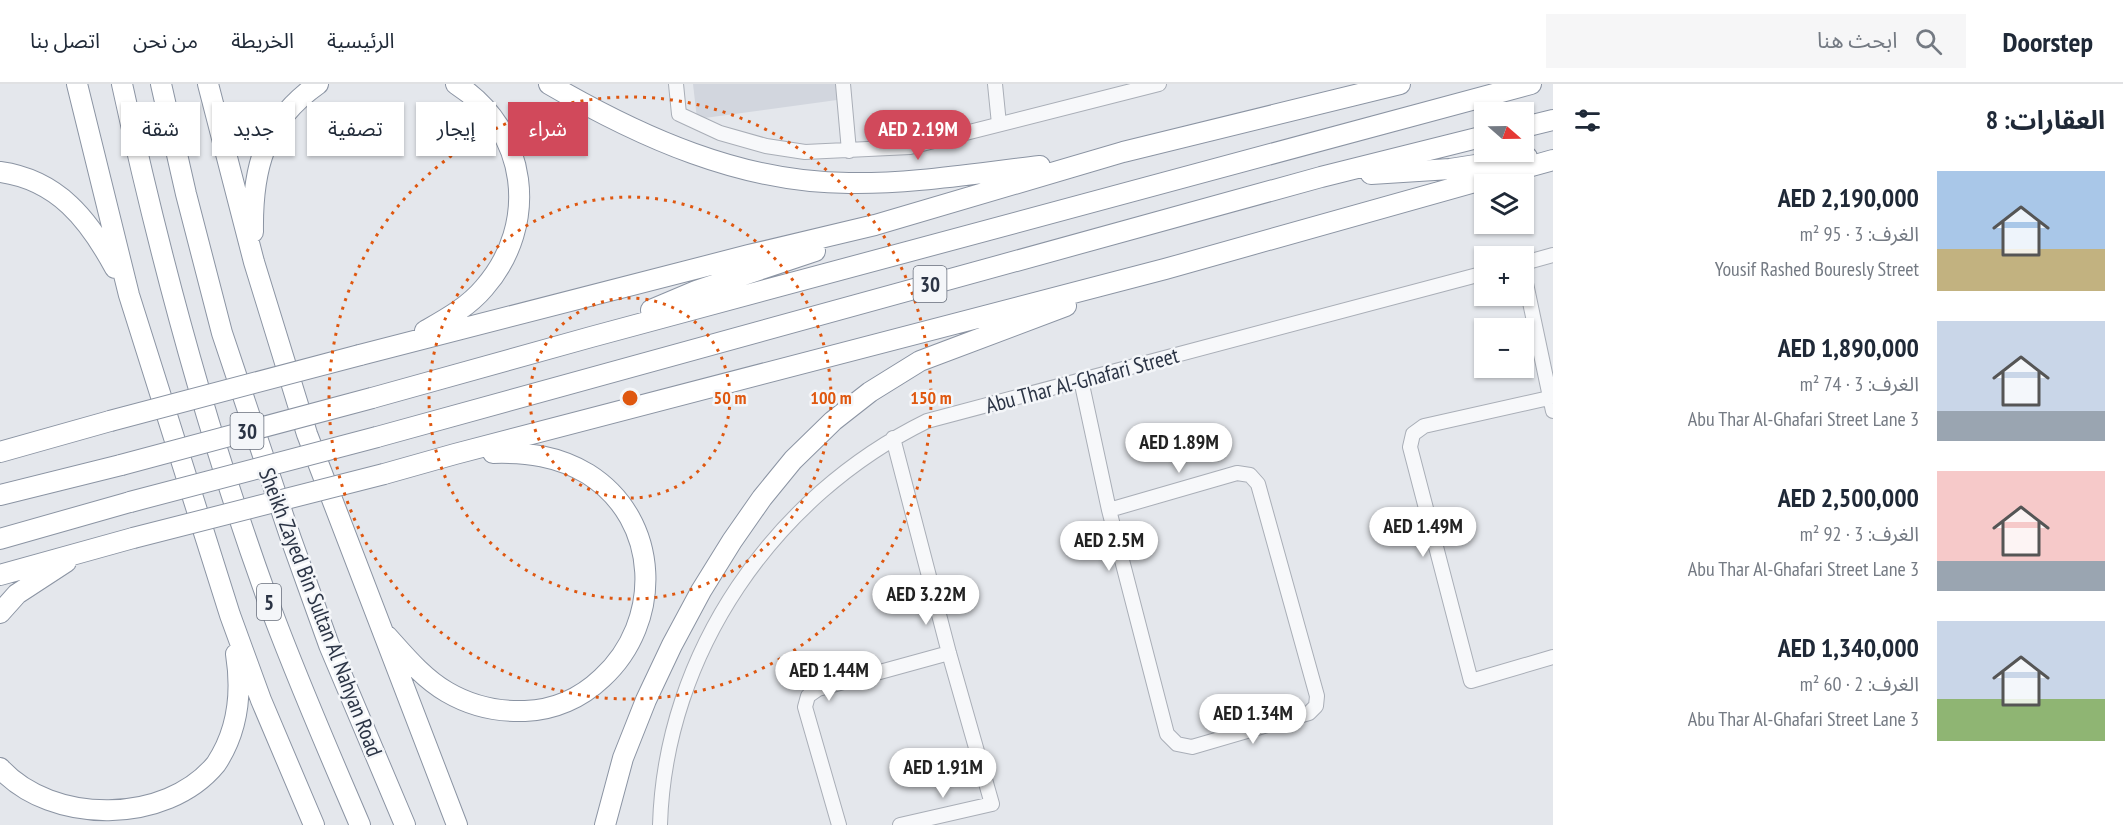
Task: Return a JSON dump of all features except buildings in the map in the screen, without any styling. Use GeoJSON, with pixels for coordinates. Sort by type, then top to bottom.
{"type":"FeatureCollection","features":[{"type":"Feature","properties":{"kind":"highway"},"geometry":{"type":"LineString","coordinates":[[77,84],[129,295],[230,615],[261,700],[314,825]]}},
{"type":"Feature","properties":{"kind":"highway","name":"Sheikh Zayed Bin Sultan Al Nahyan Road"},"geometry":{"type":"LineString","coordinates":[[122,84],[144,188],[193,374],[267,598],[360,825]]}},
{"type":"Feature","properties":{"kind":"highway","name":"Sheikh Zayed Bin Sultan Al Nahyan Road"},"geometry":{"type":"LineString","coordinates":[[161,84],[186,194],[226,344],[329,645],[405,825]]}},
{"type":"Feature","properties":{"kind":"highway"},"geometry":{"type":"LineString","coordinates":[[208,84],[254,262],[307,434],[457,825]]}},
{"type":"Feature","properties":{"kind":"highway"},"geometry":{"type":"LineString","coordinates":[[254,262],[253,200],[266,142],[281,118],[318,84]]}},
{"type":"Feature","properties":{"kind":"highway"},"geometry":{"type":"LineString","coordinates":[[404,343],[453,315],[483,290],[504,260],[517,224],[519,186],[510,147],[490,114],[473,96],[456,84]]}},
{"type":"Feature","properties":{"kind":"highway"},"geometry":{"type":"LineString","coordinates":[[549,84],[645,134],[713,160],[778,177],[849,183],[880,182],[1087,161]]}},
{"type":"Feature","properties":{"kind":"highway"},"geometry":{"type":"LineString","coordinates":[[0,452],[404,343],[875,225],[1087,161],[1400,84]]}},
{"type":"Feature","properties":{"kind":"highway","name":"30"},"geometry":{"type":"LineString","coordinates":[[0,495],[372,398],[1531,84]]}},
{"type":"Feature","properties":{"kind":"highway"},"geometry":{"type":"LineString","coordinates":[[1534,125],[1553,120]]}},
{"type":"Feature","properties":{"kind":"highway","name":"30"},"geometry":{"type":"LineString","coordinates":[[4,538],[1321,177],[1474,139]]}},
{"type":"Feature","properties":{"kind":"highway"},"geometry":{"type":"LineString","coordinates":[[1321,177],[1450,169],[1553,153]]}},
{"type":"Feature","properties":{"kind":"highway"},"geometry":{"type":"LineString","coordinates":[[0,575],[81,551],[1165,269],[1553,160]]}},
{"type":"Feature","properties":{"kind":"highway"},"geometry":{"type":"LineString","coordinates":[[0,172],[16,175],[39,184],[62,198],[78,213],[100,240],[129,295]]}},
{"type":"Feature","properties":{"kind":"highway"},"geometry":{"type":"LineString","coordinates":[[591,337],[696,291],[831,245],[875,225]]}},
{"type":"Feature","properties":{"kind":"highway"},"geometry":{"type":"LineString","coordinates":[[605,825],[623,758],[646,700],[701,591],[762,498],[793,460],[833,421],[870,392],[920,361],[1165,269]]}},
{"type":"Feature","properties":{"kind":"highway"},"geometry":{"type":"LineString","coordinates":[[0,440],[68,433]]}},
{"type":"Feature","properties":{"kind":"highway"},"geometry":{"type":"LineString","coordinates":[[381,630],[419,669],[445,691],[476,706],[519,711],[551,707],[581,695],[616,664],[635,634],[645,596],[646,574],[643,553],[631,521],[607,490],[580,470],[542,455],[512,452],[455,454]]}},
{"type":"Feature","properties":{"kind":"highway"},"geometry":{"type":"LineString","coordinates":[[0,614],[17,594],[81,551]]}},
{"type":"Feature","properties":{"kind":"highway"},"geometry":{"type":"LineString","coordinates":[[0,768],[22,791],[42,805],[62,814],[86,820],[130,820],[153,813],[180,799],[195,788],[210,772],[225,747],[234,725],[239,678],[230,615]]}},
{"type":"Feature","properties":{"kind":"street"},"geometry":{"type":"LineString","coordinates":[[676,84],[679,114],[720,133],[766,147],[805,152],[910,147],[1159,84]]}},
{"type":"Feature","properties":{"kind":"street"},"geometry":{"type":"LineString","coordinates":[[843,84],[849,151]]}},
{"type":"Feature","properties":{"kind":"street"},"geometry":{"type":"LineString","coordinates":[[995,84],[999,124]]}},
{"type":"Feature","properties":{"kind":"street"},"geometry":{"type":"LineString","coordinates":[[1534,260],[1553,255]]}},
{"type":"Feature","properties":{"kind":"street","name":"Abu Thar Al-Ghafari Street"},"geometry":{"type":"LineString","coordinates":[[660,825],[669,750],[684,696],[705,643],[732,594],[765,548],[803,506],[846,469],[893,438],[927,421],[1474,276]]}},
{"type":"Feature","properties":{"kind":"street"},"geometry":{"type":"LineString","coordinates":[[1531,306],[1551,405],[1424,426],[1413,434],[1410,447],[1471,681],[1553,657]]}},
{"type":"Feature","properties":{"kind":"street"},"geometry":{"type":"LineString","coordinates":[[1082,380],[1109,510],[1167,734],[1177,744],[1192,747],[1309,713],[1316,706],[1317,696],[1258,484],[1250,476],[1237,473],[1109,510]]}},
{"type":"Feature","properties":{"kind":"street"},"geometry":{"type":"LineString","coordinates":[[893,438],[949,653],[992,804],[900,825]]}},
{"type":"Feature","properties":{"kind":"street"},"geometry":{"type":"LineString","coordinates":[[839,825],[805,707],[807,696],[818,689],[949,653]]}},
{"type":"Feature","properties":{"kind":"shaded area"},"geometry":{"type":"Polygon","coordinates":[[[693,84],[836,84],[837,100],[697,119],[693,84]]]}}]}
